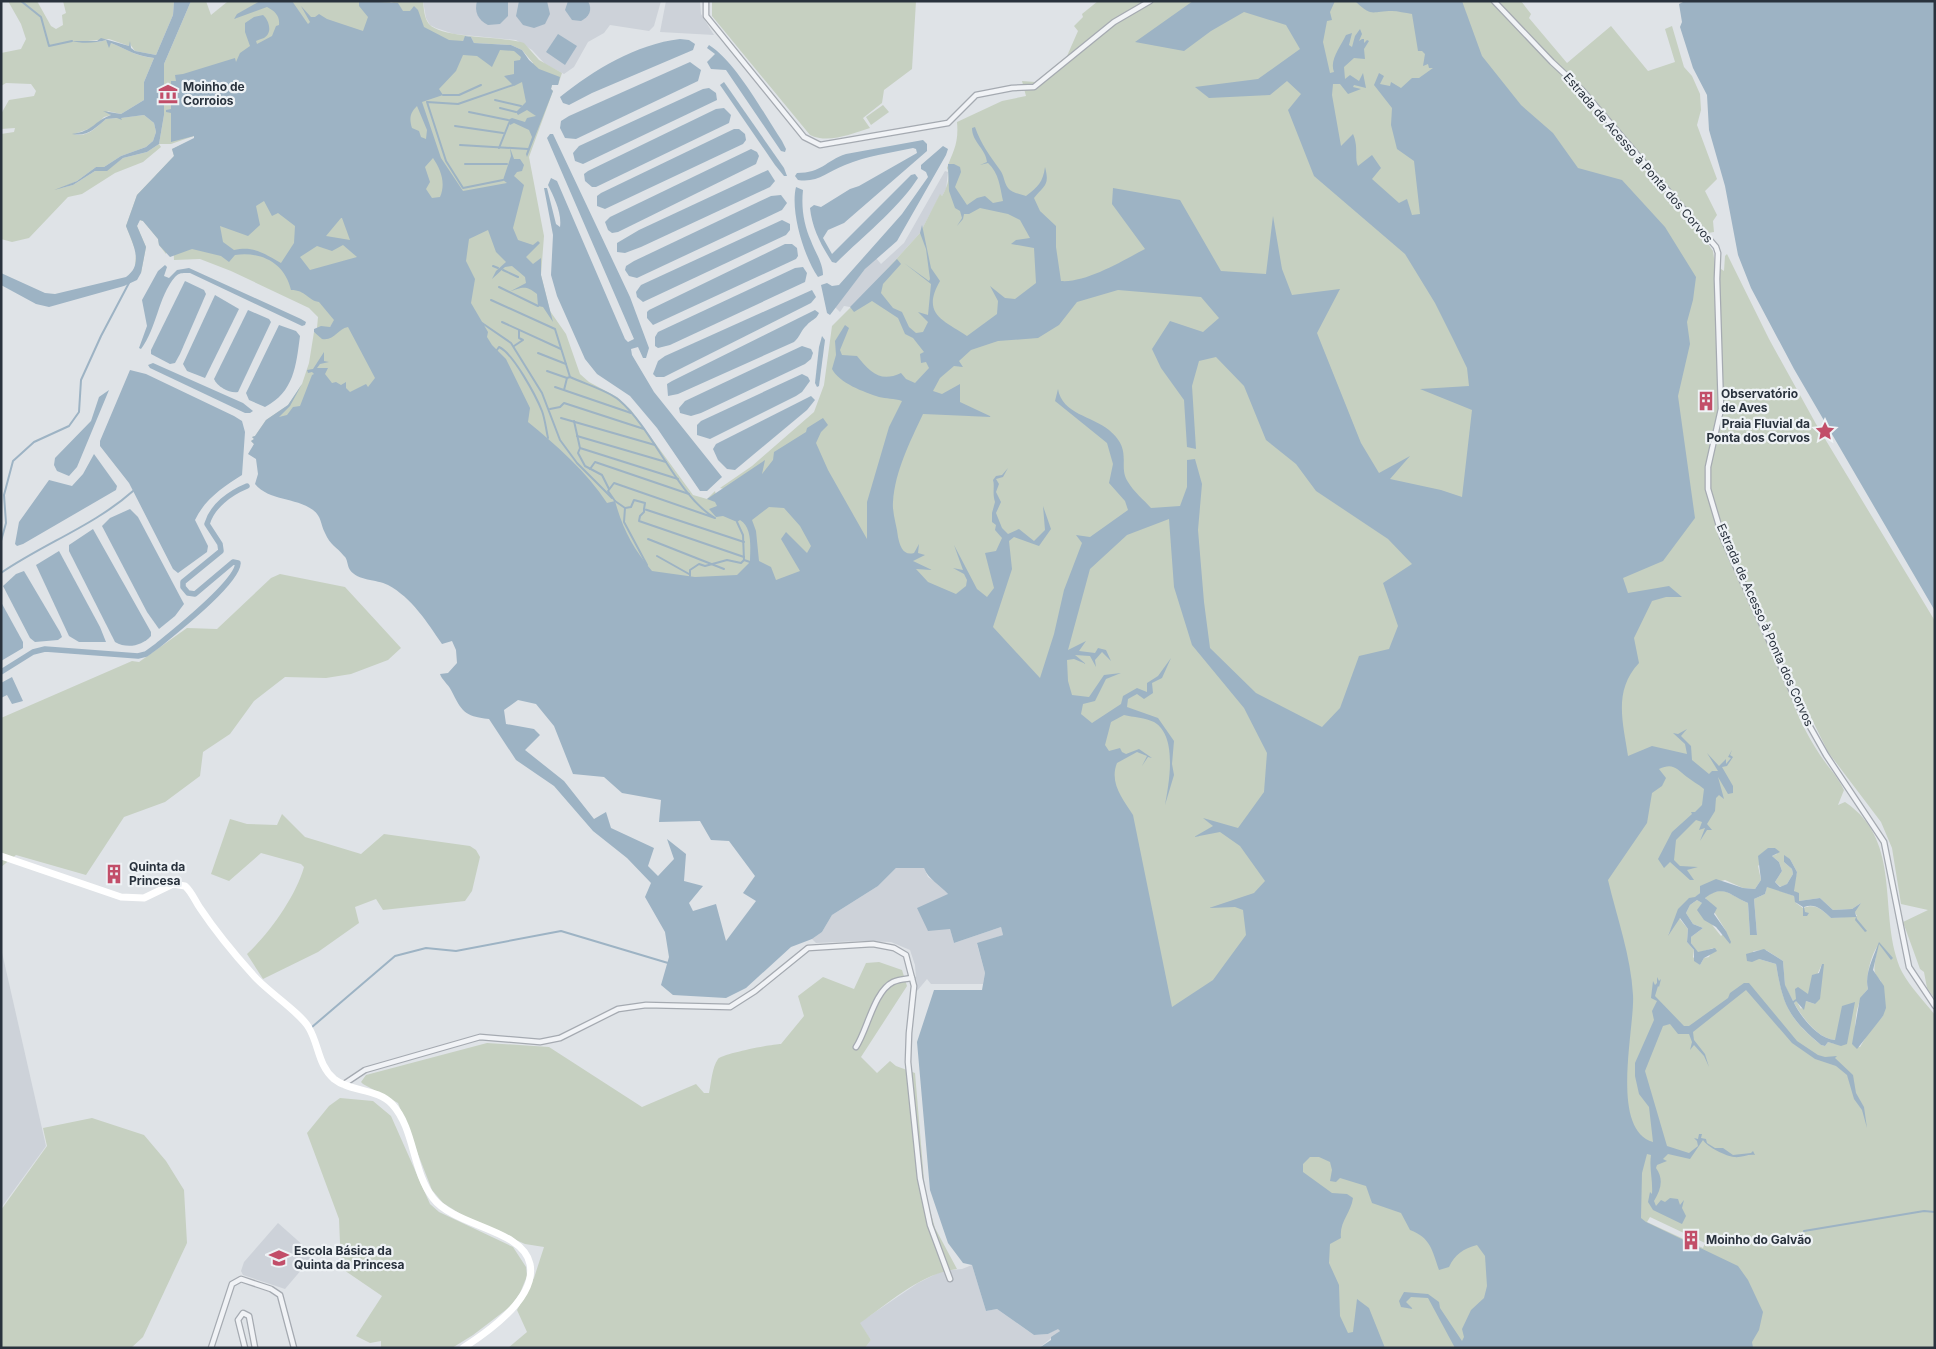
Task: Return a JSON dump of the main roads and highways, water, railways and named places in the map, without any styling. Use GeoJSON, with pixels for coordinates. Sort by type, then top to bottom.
{"type":"FeatureCollection","features":[{"type":"Feature","properties":{"kind":"main road"},"geometry":{"type":"LineString","coordinates":[[1,856],[121,897],[144,898],[173,884],[185,886],[254,976],[306,1023],[326,1070],[334,1079],[382,1097],[392,1104],[406,1130],[425,1185],[433,1198],[444,1209],[459,1218],[511,1240],[527,1254],[530,1264],[530,1279],[524,1296],[515,1306],[463,1348]]}},
{"type":"Feature","properties":{"kind":"water"},"geometry":{"type":"Polygon","coordinates":[[[174,1],[191,1],[164,64],[164,115],[159,144],[147,152],[123,158],[107,171],[95,171],[73,185],[54,190],[77,181],[96,167],[104,167],[121,156],[146,147],[153,141],[156,132],[154,123],[144,115],[121,118],[122,120],[117,118],[106,119],[87,133],[72,134],[85,131],[111,115],[103,111],[121,114],[144,100],[144,82],[154,58],[137,54],[111,43],[109,48],[106,40],[89,43],[72,41],[97,41],[101,38],[129,46],[130,41],[131,48],[135,51],[156,55],[173,15],[174,1]]]}},
{"type":"Feature","properties":{"kind":"water"},"geometry":{"type":"Polygon","coordinates":[[[260,1],[292,1],[308,24],[310,22],[301,6],[311,17],[319,14],[327,19],[363,31],[368,17],[359,6],[359,1],[398,3],[403,11],[410,11],[414,6],[418,10],[424,27],[449,40],[463,41],[465,36],[471,37],[474,43],[511,45],[522,50],[539,69],[560,77],[558,85],[552,85],[551,89],[553,91],[527,157],[526,154],[532,137],[529,130],[514,123],[510,125],[508,120],[512,118],[525,122],[527,118],[536,116],[527,110],[518,115],[516,112],[526,102],[522,82],[514,86],[504,76],[514,74],[514,61],[520,60],[521,57],[514,51],[500,50],[492,67],[477,56],[463,55],[456,71],[439,89],[443,95],[422,102],[441,158],[463,191],[507,183],[503,180],[511,156],[510,148],[514,159],[520,159],[524,165],[522,171],[517,172],[514,176],[524,185],[513,228],[518,240],[533,245],[538,241],[540,243],[526,257],[533,264],[541,258],[541,275],[553,322],[543,307],[538,306],[537,294],[533,291],[524,288],[509,292],[526,283],[525,277],[512,266],[505,267],[492,279],[496,271],[506,262],[496,252],[488,230],[469,239],[466,261],[475,279],[471,303],[488,332],[487,337],[492,345],[506,359],[530,408],[528,422],[581,470],[607,503],[615,501],[629,538],[652,571],[695,577],[737,575],[750,562],[750,539],[747,528],[740,520],[737,522],[723,516],[716,517],[709,509],[717,506],[715,502],[707,499],[765,460],[762,474],[773,460],[774,452],[806,432],[807,428],[823,418],[828,425],[821,432],[816,443],[828,470],[867,539],[867,502],[889,427],[902,401],[873,395],[840,379],[832,369],[836,355],[835,341],[845,325],[849,328],[840,350],[842,355],[857,356],[866,367],[881,376],[894,376],[901,373],[906,379],[915,383],[929,368],[926,362],[921,363],[920,354],[924,352],[913,338],[905,334],[898,318],[872,301],[854,312],[850,307],[897,259],[901,264],[883,284],[881,293],[893,308],[902,312],[909,327],[916,333],[923,332],[928,322],[918,312],[928,315],[931,284],[904,263],[929,281],[926,249],[920,233],[922,225],[931,268],[940,281],[933,301],[934,309],[943,320],[967,336],[997,314],[998,301],[990,286],[1005,298],[1015,299],[1036,283],[1034,248],[1011,244],[1016,240],[1030,238],[1020,220],[1008,214],[980,208],[969,214],[964,214],[963,219],[957,226],[962,218],[960,211],[955,208],[949,191],[948,164],[960,167],[961,172],[955,187],[967,205],[977,198],[985,196],[993,203],[1003,201],[995,171],[988,163],[980,165],[987,162],[974,137],[972,128],[975,127],[1008,188],[1012,191],[1026,196],[1039,184],[1045,167],[1047,178],[1045,185],[1034,198],[1040,211],[1056,226],[1056,247],[1061,281],[1071,281],[1092,275],[1145,249],[1112,204],[1113,188],[1180,200],[1221,271],[1266,274],[1273,216],[1282,269],[1292,295],[1340,289],[1317,333],[1361,443],[1379,473],[1410,456],[1390,479],[1441,490],[1462,497],[1472,410],[1420,389],[1469,386],[1467,368],[1435,303],[1405,254],[1314,176],[1288,110],[1301,94],[1287,81],[1270,95],[1209,98],[1195,87],[1258,79],[1300,49],[1286,25],[1244,12],[1211,31],[1184,51],[1135,42],[1193,1],[1335,1],[1330,12],[1332,20],[1327,21],[1323,42],[1330,73],[1334,72],[1334,58],[1346,35],[1352,33],[1349,45],[1352,47],[1355,36],[1360,29],[1362,34],[1359,41],[1364,39],[1364,43],[1367,40],[1369,41],[1364,49],[1365,59],[1354,58],[1344,67],[1345,79],[1350,75],[1359,81],[1363,73],[1366,88],[1354,85],[1353,87],[1361,89],[1348,94],[1340,84],[1333,84],[1332,95],[1341,146],[1353,134],[1358,166],[1372,155],[1381,168],[1372,179],[1399,203],[1407,199],[1412,215],[1420,214],[1414,161],[1397,149],[1391,125],[1392,108],[1374,85],[1379,73],[1384,76],[1380,84],[1390,86],[1391,82],[1401,88],[1412,78],[1419,78],[1433,68],[1429,68],[1428,64],[1423,66],[1425,54],[1422,51],[1418,51],[1412,14],[1394,11],[1369,12],[1355,1],[1462,1],[1482,56],[1521,105],[1553,133],[1578,168],[1622,180],[1665,227],[1696,277],[1693,300],[1687,322],[1690,344],[1678,396],[1695,518],[1663,561],[1623,578],[1628,593],[1669,586],[1682,597],[1666,597],[1652,601],[1634,638],[1639,663],[1626,685],[1623,696],[1622,719],[1628,756],[1652,746],[1687,754],[1685,744],[1673,733],[1678,734],[1687,729],[1681,736],[1691,746],[1692,760],[1709,774],[1712,771],[1718,771],[1707,753],[1719,766],[1726,759],[1726,764],[1731,758],[1728,757],[1732,750],[1730,755],[1733,757],[1727,766],[1722,767],[1733,786],[1733,793],[1728,794],[1718,777],[1724,799],[1719,795],[1716,798],[1715,811],[1707,824],[1712,830],[1707,830],[1700,841],[1705,828],[1699,830],[1702,822],[1696,820],[1676,840],[1674,860],[1680,866],[1698,867],[1687,870],[1694,880],[1690,880],[1670,862],[1664,868],[1658,859],[1672,832],[1692,814],[1691,812],[1695,812],[1702,805],[1704,789],[1675,767],[1668,766],[1659,769],[1666,778],[1662,786],[1652,793],[1647,823],[1608,880],[1627,951],[1632,980],[1633,1010],[1627,1076],[1628,1098],[1632,1118],[1640,1133],[1653,1142],[1649,1107],[1639,1094],[1635,1076],[1635,1063],[1654,1020],[1652,1011],[1657,1001],[1651,998],[1653,981],[1655,985],[1657,977],[1659,981],[1661,979],[1655,996],[1684,1026],[1689,1026],[1728,998],[1730,993],[1744,983],[1749,983],[1797,1041],[1818,1055],[1825,1057],[1837,1056],[1835,1058],[1853,1075],[1856,1093],[1864,1107],[1867,1128],[1862,1110],[1854,1099],[1847,1075],[1836,1066],[1815,1059],[1792,1043],[1746,990],[1693,1032],[1694,1040],[1705,1054],[1709,1067],[1704,1056],[1694,1045],[1690,1050],[1692,1042],[1689,1034],[1678,1034],[1670,1024],[1663,1026],[1645,1071],[1667,1146],[1689,1153],[1698,1146],[1694,1138],[1698,1139],[1699,1134],[1702,1134],[1701,1138],[1706,1139],[1707,1143],[1715,1148],[1723,1148],[1733,1155],[1751,1153],[1753,1151],[1755,1155],[1731,1156],[1712,1148],[1703,1140],[1690,1159],[1668,1154],[1663,1159],[1667,1161],[1657,1165],[1656,1168],[1661,1184],[1654,1201],[1656,1206],[1661,1200],[1665,1202],[1670,1198],[1678,1199],[1680,1205],[1684,1200],[1682,1208],[1686,1216],[1682,1224],[1653,1210],[1648,1202],[1652,1189],[1651,1155],[1647,1154],[1642,1173],[1641,1218],[1738,1266],[1748,1280],[1763,1312],[1759,1330],[1752,1342],[1753,1348],[1455,1348],[1428,1298],[1411,1297],[1406,1302],[1413,1309],[1401,1307],[1399,1301],[1404,1292],[1428,1294],[1439,1302],[1440,1308],[1462,1341],[1464,1337],[1462,1329],[1471,1310],[1484,1298],[1487,1286],[1485,1256],[1477,1245],[1460,1253],[1449,1267],[1439,1270],[1427,1241],[1410,1230],[1401,1213],[1372,1203],[1366,1186],[1340,1178],[1336,1182],[1330,1181],[1332,1170],[1330,1162],[1319,1157],[1310,1157],[1303,1164],[1303,1172],[1332,1193],[1347,1194],[1353,1198],[1343,1222],[1341,1238],[1330,1244],[1329,1263],[1339,1285],[1340,1316],[1348,1333],[1353,1332],[1357,1299],[1369,1308],[1385,1348],[1039,1348],[1060,1331],[1058,1329],[1048,1334],[1034,1335],[997,1309],[986,1311],[972,1265],[963,1263],[948,1243],[930,1190],[917,1042],[934,990],[982,990],[985,973],[977,943],[1003,935],[1001,927],[954,943],[950,929],[928,931],[917,908],[948,894],[931,879],[924,868],[896,868],[878,886],[832,915],[822,932],[812,939],[791,947],[746,988],[726,998],[673,995],[661,985],[669,957],[665,932],[645,897],[651,883],[627,858],[593,831],[554,786],[516,760],[489,719],[468,714],[461,708],[440,674],[448,673],[457,663],[456,650],[452,641],[442,644],[418,611],[397,590],[383,583],[353,574],[345,557],[327,537],[319,518],[313,510],[267,493],[255,484],[258,474],[256,459],[248,454],[254,444],[251,441],[254,439],[252,437],[255,436],[266,420],[288,405],[302,384],[290,406],[279,417],[287,415],[293,407],[300,406],[314,374],[312,372],[308,373],[307,370],[313,369],[324,352],[324,361],[329,362],[320,364],[317,368],[328,368],[325,374],[332,383],[336,382],[341,385],[346,382],[346,388],[350,392],[366,384],[368,387],[375,378],[348,327],[333,337],[322,339],[314,332],[314,329],[321,326],[330,327],[334,320],[319,302],[296,290],[291,290],[288,281],[278,266],[263,257],[245,254],[235,255],[229,262],[221,256],[192,249],[170,257],[159,245],[158,239],[140,220],[137,226],[146,247],[141,273],[137,280],[124,286],[49,307],[36,304],[1,285],[1,273],[45,293],[55,294],[126,277],[132,272],[136,259],[134,246],[126,226],[137,195],[174,156],[172,149],[194,138],[194,136],[171,142],[171,113],[166,112],[166,110],[171,109],[171,81],[176,81],[175,75],[235,58],[236,62],[240,53],[250,46],[245,32],[245,23],[254,17],[263,15],[269,26],[267,36],[256,41],[257,44],[272,36],[276,26],[279,25],[279,19],[276,14],[267,7],[234,19],[237,14],[260,1]],[[417,106],[410,118],[412,128],[419,131],[421,137],[426,139],[427,130],[417,106]],[[433,158],[425,167],[430,182],[426,189],[432,198],[440,197],[443,182],[433,158]],[[264,201],[256,206],[260,225],[248,236],[220,226],[223,242],[234,250],[253,250],[281,263],[294,243],[295,226],[278,213],[272,216],[264,201]],[[342,218],[326,236],[350,240],[342,218]],[[343,245],[332,251],[317,246],[300,257],[310,270],[357,257],[343,245]],[[1118,290],[1077,302],[1059,325],[1038,338],[998,341],[971,350],[959,361],[963,367],[954,366],[940,378],[933,391],[942,394],[960,384],[960,402],[992,417],[923,414],[904,457],[894,490],[893,511],[901,547],[910,554],[914,553],[919,544],[918,553],[925,555],[913,561],[932,570],[916,569],[928,582],[956,594],[966,586],[967,580],[964,574],[953,568],[963,570],[954,545],[977,589],[987,597],[994,588],[985,553],[996,551],[1002,538],[995,530],[996,525],[992,522],[995,502],[993,480],[996,476],[1002,475],[1008,468],[1003,477],[996,479],[999,484],[996,492],[1001,502],[996,513],[1002,528],[1008,534],[1019,529],[1034,541],[1045,530],[1043,506],[1051,529],[1039,546],[1014,537],[1009,541],[1012,569],[993,627],[1040,678],[1054,634],[1064,590],[1082,543],[1076,535],[1090,537],[1128,510],[1125,501],[1109,483],[1113,464],[1107,443],[1055,401],[1058,389],[1065,404],[1071,409],[1102,425],[1117,438],[1123,451],[1125,476],[1136,492],[1151,508],[1180,506],[1187,487],[1187,460],[1195,459],[1202,484],[1198,530],[1210,648],[1256,693],[1322,727],[1340,708],[1359,656],[1389,649],[1398,626],[1383,583],[1412,564],[1388,539],[1316,491],[1296,464],[1266,440],[1244,386],[1216,357],[1199,361],[1192,386],[1196,449],[1187,447],[1184,400],[1161,368],[1152,349],[1170,321],[1203,332],[1219,318],[1201,297],[1118,290]],[[769,507],[752,520],[756,531],[759,561],[771,567],[776,580],[800,571],[781,539],[786,532],[807,553],[811,546],[800,526],[784,508],[769,507]],[[1169,519],[1127,535],[1090,569],[1068,650],[1086,641],[1079,651],[1095,653],[1098,648],[1106,650],[1111,661],[1102,652],[1095,660],[1096,667],[1090,656],[1075,655],[1086,664],[1074,659],[1067,660],[1068,681],[1072,695],[1089,697],[1104,675],[1121,673],[1106,679],[1095,701],[1083,704],[1081,714],[1092,723],[1121,704],[1123,696],[1137,688],[1147,692],[1147,683],[1158,676],[1171,658],[1162,678],[1152,683],[1153,693],[1144,699],[1137,694],[1128,699],[1127,707],[1158,718],[1174,741],[1172,764],[1174,775],[1165,805],[1170,760],[1169,749],[1162,729],[1154,722],[1124,715],[1111,722],[1105,745],[1109,751],[1120,748],[1126,754],[1139,749],[1152,758],[1148,757],[1142,766],[1147,756],[1137,752],[1117,763],[1115,777],[1121,797],[1133,815],[1172,1007],[1213,980],[1246,935],[1243,910],[1235,907],[1209,908],[1254,893],[1265,881],[1240,846],[1220,832],[1194,837],[1213,826],[1203,818],[1238,828],[1264,792],[1267,753],[1244,708],[1192,645],[1174,587],[1169,519]],[[518,700],[504,710],[506,724],[534,729],[540,735],[525,750],[564,781],[594,819],[606,812],[611,828],[654,848],[648,866],[658,876],[674,859],[667,839],[686,854],[684,881],[703,886],[689,903],[693,911],[716,904],[726,941],[756,901],[743,893],[755,876],[729,841],[711,840],[700,821],[659,822],[661,800],[622,793],[604,777],[573,774],[554,726],[536,704],[518,700]]]}},
{"type":"Feature","properties":{"kind":"water"},"geometry":{"type":"Polygon","coordinates":[[[477,1],[508,1],[508,16],[500,24],[488,25],[478,15],[476,9],[477,1]]]}},
{"type":"Feature","properties":{"kind":"water"},"geometry":{"type":"Polygon","coordinates":[[[519,1],[547,1],[550,14],[545,24],[534,28],[523,25],[516,16],[519,1]]]}},
{"type":"Feature","properties":{"kind":"water"},"geometry":{"type":"Polygon","coordinates":[[[568,1],[588,1],[590,10],[588,15],[581,21],[572,20],[565,10],[568,1]]]}},
{"type":"Feature","properties":{"kind":"water"},"geometry":{"type":"Polygon","coordinates":[[[1685,1],[1935,1],[1935,611],[1794,369],[1751,288],[1738,255],[1725,186],[1709,130],[1707,95],[1693,68],[1680,27],[1682,22],[1679,4],[1685,1]]]}},
{"type":"Feature","properties":{"kind":"water"},"geometry":{"type":"Polygon","coordinates":[[[558,34],[577,46],[565,65],[546,52],[558,34]]]}},
{"type":"Feature","properties":{"kind":"water"},"geometry":{"type":"Polygon","coordinates":[[[680,39],[689,40],[695,44],[693,50],[592,93],[569,105],[563,103],[560,97],[601,68],[647,46],[680,39]]]}},
{"type":"Feature","properties":{"kind":"water"},"geometry":{"type":"Polygon","coordinates":[[[709,45],[729,63],[749,89],[782,141],[786,149],[785,152],[781,151],[726,70],[711,69],[707,62],[715,54],[707,48],[709,45]]]}},
{"type":"Feature","properties":{"kind":"water"},"geometry":{"type":"Polygon","coordinates":[[[690,62],[701,70],[698,81],[576,139],[565,138],[560,128],[561,121],[569,116],[690,62]]]}},
{"type":"Feature","properties":{"kind":"water"},"geometry":{"type":"Polygon","coordinates":[[[724,82],[784,168],[787,176],[784,176],[775,165],[720,85],[724,82]]]}},
{"type":"Feature","properties":{"kind":"water"},"geometry":{"type":"Polygon","coordinates":[[[709,88],[716,93],[717,100],[583,164],[575,161],[573,153],[579,146],[703,89],[709,88]]]}},
{"type":"Feature","properties":{"kind":"water"},"geometry":{"type":"Polygon","coordinates":[[[724,108],[731,115],[729,123],[596,187],[592,187],[585,181],[584,174],[588,171],[716,109],[724,108]]]}},
{"type":"Feature","properties":{"kind":"water"},"geometry":{"type":"Polygon","coordinates":[[[734,129],[739,129],[745,134],[746,140],[743,144],[605,209],[597,206],[597,196],[601,193],[734,129]]]}},
{"type":"Feature","properties":{"kind":"water"},"geometry":{"type":"Polygon","coordinates":[[[550,134],[553,134],[630,297],[649,348],[646,358],[643,358],[638,347],[631,349],[632,355],[654,392],[722,477],[707,491],[700,491],[657,428],[630,396],[597,374],[585,359],[557,296],[551,275],[553,235],[544,188],[547,188],[556,224],[560,227],[559,211],[548,185],[551,178],[557,181],[625,339],[628,342],[634,339],[547,138],[550,134]]]}},
{"type":"Feature","properties":{"kind":"water"},"geometry":{"type":"Polygon","coordinates":[[[923,140],[927,144],[927,151],[844,223],[828,230],[823,238],[832,254],[911,175],[915,174],[918,178],[901,200],[880,222],[836,263],[832,262],[818,236],[810,208],[814,205],[821,207],[850,189],[859,186],[917,153],[916,149],[913,148],[861,159],[811,180],[798,180],[795,176],[797,173],[818,169],[846,154],[923,140]]]}},
{"type":"Feature","properties":{"kind":"water"},"geometry":{"type":"Polygon","coordinates":[[[943,146],[948,149],[946,155],[897,241],[865,269],[830,315],[827,313],[821,285],[827,283],[832,286],[839,285],[902,214],[928,177],[926,172],[921,169],[921,165],[943,146]]]}},
{"type":"Feature","properties":{"kind":"water"},"geometry":{"type":"Polygon","coordinates":[[[751,149],[757,152],[759,156],[756,164],[618,232],[612,233],[608,230],[605,222],[610,217],[751,149]]]}},
{"type":"Feature","properties":{"kind":"water"},"geometry":{"type":"Polygon","coordinates":[[[768,170],[775,181],[770,187],[641,247],[625,253],[617,252],[617,243],[639,230],[768,170]]]}},
{"type":"Feature","properties":{"kind":"water"},"geometry":{"type":"Polygon","coordinates":[[[796,187],[803,190],[802,203],[805,223],[822,266],[823,275],[818,277],[803,246],[795,208],[796,187]]]}},
{"type":"Feature","properties":{"kind":"water"},"geometry":{"type":"Polygon","coordinates":[[[781,195],[787,203],[782,210],[637,278],[629,276],[625,270],[626,266],[634,261],[771,196],[781,195]]]}},
{"type":"Feature","properties":{"kind":"water"},"geometry":{"type":"Polygon","coordinates":[[[782,220],[790,224],[790,230],[786,235],[643,302],[637,297],[636,292],[641,285],[782,220]]]}},
{"type":"Feature","properties":{"kind":"water"},"geometry":{"type":"Polygon","coordinates":[[[785,244],[792,244],[797,248],[798,256],[796,259],[653,325],[647,318],[649,310],[785,244]]]}},
{"type":"Feature","properties":{"kind":"water"},"geometry":{"type":"Polygon","coordinates":[[[165,265],[167,267],[164,276],[169,278],[177,270],[189,268],[301,319],[306,322],[305,325],[302,326],[190,273],[182,273],[178,274],[169,285],[151,332],[141,349],[139,348],[147,326],[142,300],[158,271],[165,265]]]}},
{"type":"Feature","properties":{"kind":"water"},"geometry":{"type":"Polygon","coordinates":[[[803,267],[807,273],[805,282],[670,345],[658,348],[655,346],[655,337],[658,332],[795,268],[803,267]]]}},
{"type":"Feature","properties":{"kind":"water"},"geometry":{"type":"Polygon","coordinates":[[[185,281],[204,290],[206,294],[180,354],[175,363],[170,364],[151,354],[151,350],[185,281]]]}},
{"type":"Feature","properties":{"kind":"water"},"geometry":{"type":"Polygon","coordinates":[[[812,290],[816,297],[811,303],[664,377],[656,377],[653,374],[658,361],[665,356],[812,290]]]}},
{"type":"Feature","properties":{"kind":"water"},"geometry":{"type":"Polygon","coordinates":[[[215,295],[239,309],[205,378],[187,371],[183,364],[215,295]]]}},
{"type":"Feature","properties":{"kind":"water"},"geometry":{"type":"Polygon","coordinates":[[[248,310],[269,319],[271,322],[238,392],[232,392],[221,387],[214,379],[248,310]]]}},
{"type":"Feature","properties":{"kind":"water"},"geometry":{"type":"Polygon","coordinates":[[[815,310],[819,313],[818,315],[805,327],[794,342],[678,394],[668,396],[667,384],[672,381],[815,310]]]}},
{"type":"Feature","properties":{"kind":"water"},"geometry":{"type":"Polygon","coordinates":[[[279,325],[296,331],[300,336],[297,358],[288,386],[275,401],[265,407],[249,400],[246,393],[279,325]]]}},
{"type":"Feature","properties":{"kind":"water"},"geometry":{"type":"Polygon","coordinates":[[[822,336],[825,340],[819,386],[817,387],[815,383],[822,336]]]}},
{"type":"Feature","properties":{"kind":"water"},"geometry":{"type":"Polygon","coordinates":[[[802,346],[811,349],[813,353],[811,359],[805,364],[701,413],[691,416],[680,413],[679,408],[685,401],[802,346]]]}},
{"type":"Feature","properties":{"kind":"water"},"geometry":{"type":"Polygon","coordinates":[[[153,363],[243,403],[253,411],[245,413],[150,368],[148,365],[153,363]]]}},
{"type":"Feature","properties":{"kind":"water"},"geometry":{"type":"Polygon","coordinates":[[[130,370],[146,374],[234,416],[242,421],[245,432],[242,475],[221,489],[209,500],[195,520],[208,546],[207,552],[178,573],[173,569],[129,483],[100,446],[100,441],[130,370]]]}},
{"type":"Feature","properties":{"kind":"water"},"geometry":{"type":"Polygon","coordinates":[[[802,374],[808,377],[810,381],[802,392],[796,396],[710,439],[697,435],[697,425],[701,421],[802,374]]]}},
{"type":"Feature","properties":{"kind":"water"},"geometry":{"type":"Polygon","coordinates":[[[109,390],[77,467],[69,476],[57,471],[54,465],[55,458],[91,421],[99,397],[109,390]]]}},
{"type":"Feature","properties":{"kind":"water"},"geometry":{"type":"Polygon","coordinates":[[[811,396],[815,400],[807,410],[735,470],[727,469],[718,460],[713,449],[716,444],[811,396]]]}},
{"type":"Feature","properties":{"kind":"water"},"geometry":{"type":"Polygon","coordinates":[[[94,454],[117,486],[116,490],[17,546],[15,544],[19,522],[49,480],[72,486],[83,474],[94,454]]]}},
{"type":"Feature","properties":{"kind":"water"},"geometry":{"type":"Polygon","coordinates":[[[130,509],[138,517],[184,604],[175,616],[159,629],[147,612],[102,526],[110,518],[130,509]]]}},
{"type":"Feature","properties":{"kind":"water"},"geometry":{"type":"Polygon","coordinates":[[[93,529],[151,632],[151,636],[139,644],[129,646],[115,642],[69,551],[69,545],[93,529]]]}},
{"type":"Feature","properties":{"kind":"water"},"geometry":{"type":"Polygon","coordinates":[[[59,551],[100,627],[106,642],[79,642],[69,636],[36,565],[59,551]]]}},
{"type":"Feature","properties":{"kind":"water"},"geometry":{"type":"Polygon","coordinates":[[[24,571],[60,632],[62,637],[58,640],[35,642],[30,638],[3,586],[16,574],[24,571]]]}},
{"type":"Feature","properties":{"kind":"water"},"geometry":{"type":"Polygon","coordinates":[[[1,602],[23,642],[23,648],[1,661],[1,602]]]}},
{"type":"Feature","properties":{"kind":"water"},"geometry":{"type":"Polygon","coordinates":[[[12,677],[23,701],[12,704],[7,695],[1,698],[1,683],[12,677]]]}},
{"type":"Feature","properties":{"kind":"water"},"geometry":{"type":"Polygon","coordinates":[[[1768,848],[1775,848],[1780,852],[1772,856],[1779,862],[1782,871],[1775,882],[1780,887],[1787,884],[1793,874],[1792,869],[1784,862],[1784,855],[1790,859],[1797,872],[1794,891],[1799,893],[1799,901],[1820,898],[1833,910],[1852,909],[1861,903],[1855,912],[1857,919],[1867,931],[1865,932],[1855,920],[1856,917],[1831,918],[1822,910],[1812,906],[1804,907],[1805,912],[1809,913],[1807,916],[1803,916],[1803,907],[1795,902],[1794,896],[1767,887],[1765,894],[1754,899],[1757,935],[1750,935],[1748,903],[1726,892],[1717,892],[1705,898],[1717,908],[1714,914],[1726,931],[1731,942],[1730,944],[1716,927],[1704,920],[1697,910],[1702,903],[1697,900],[1690,905],[1686,913],[1693,924],[1703,928],[1691,937],[1691,943],[1698,952],[1715,948],[1717,951],[1704,958],[1700,965],[1694,961],[1694,950],[1687,942],[1688,929],[1680,918],[1668,936],[1678,909],[1689,898],[1695,897],[1700,893],[1700,886],[1716,879],[1743,888],[1755,889],[1761,880],[1758,856],[1768,848]]]}},
{"type":"Feature","properties":{"kind":"water"},"geometry":{"type":"Polygon","coordinates":[[[1879,942],[1893,958],[1891,960],[1879,944],[1873,970],[1884,986],[1886,1008],[1883,1016],[1857,1049],[1852,1044],[1860,998],[1868,989],[1868,971],[1879,942]]]}},
{"type":"Feature","properties":{"kind":"water"},"geometry":{"type":"Polygon","coordinates":[[[1764,949],[1783,961],[1785,985],[1793,1001],[1796,999],[1795,989],[1798,987],[1808,994],[1812,975],[1819,973],[1822,964],[1824,964],[1820,999],[1815,1004],[1806,1001],[1804,1010],[1796,1001],[1794,1003],[1801,1015],[1816,1032],[1835,1040],[1842,1006],[1855,1002],[1847,1044],[1841,1046],[1828,1042],[1825,1046],[1821,1045],[1794,1018],[1781,990],[1776,964],[1759,959],[1752,962],[1747,961],[1746,954],[1764,949]]]}},
{"type":"Feature","properties":{"kind":"waterway"},"geometry":{"type":"LineString","coordinates":[[21,1],[41,17],[49,46],[72,41]]}},
{"type":"Feature","properties":{"kind":"waterway"},"geometry":{"type":"LineString","coordinates":[[443,95],[459,95],[481,85]]}},
{"type":"Feature","properties":{"kind":"waterway"},"geometry":{"type":"LineString","coordinates":[[503,180],[463,188],[446,161],[427,102],[458,104],[513,85]]}},
{"type":"Feature","properties":{"kind":"waterway"},"geometry":{"type":"LineString","coordinates":[[495,100],[521,106]]}},
{"type":"Feature","properties":{"kind":"waterway"},"geometry":{"type":"LineString","coordinates":[[500,108],[516,112]]}},
{"type":"Feature","properties":{"kind":"waterway"},"geometry":{"type":"LineString","coordinates":[[469,112],[508,120]]}},
{"type":"Feature","properties":{"kind":"waterway"},"geometry":{"type":"LineString","coordinates":[[499,148],[509,123]]}},
{"type":"Feature","properties":{"kind":"waterway"},"geometry":{"type":"LineString","coordinates":[[455,126],[503,133]]}},
{"type":"Feature","properties":{"kind":"waterway"},"geometry":{"type":"LineString","coordinates":[[460,145],[528,149]]}},
{"type":"Feature","properties":{"kind":"waterway"},"geometry":{"type":"LineString","coordinates":[[465,164],[507,164]]}},
{"type":"Feature","properties":{"kind":"waterway"},"geometry":{"type":"LineString","coordinates":[[493,266],[498,268]]}},
{"type":"Feature","properties":{"kind":"waterway"},"geometry":{"type":"LineString","coordinates":[[503,270],[518,277]]}},
{"type":"Feature","properties":{"kind":"waterway"},"geometry":{"type":"LineString","coordinates":[[1,541],[6,523],[4,495],[13,461],[34,442],[69,426],[79,412],[81,380],[101,336],[130,281]]}},
{"type":"Feature","properties":{"kind":"waterway"},"geometry":{"type":"LineString","coordinates":[[499,287],[538,306]]}},
{"type":"Feature","properties":{"kind":"waterway"},"geometry":{"type":"LineString","coordinates":[[491,300],[555,329],[570,377],[602,390],[619,400],[632,413],[689,494],[701,508],[715,518],[614,483],[608,491],[615,501]]}},
{"type":"Feature","properties":{"kind":"waterway"},"geometry":{"type":"LineString","coordinates":[[502,322],[561,349]]}},
{"type":"Feature","properties":{"kind":"waterway"},"geometry":{"type":"LineString","coordinates":[[482,323],[511,343],[542,393],[560,440],[577,463],[612,498]]}},
{"type":"Feature","properties":{"kind":"waterway"},"geometry":{"type":"LineString","coordinates":[[514,346],[523,340],[519,338],[519,330]]}},
{"type":"Feature","properties":{"kind":"waterway"},"geometry":{"type":"LineString","coordinates":[[497,350],[499,347],[511,357],[529,386],[542,411],[548,438]]}},
{"type":"Feature","properties":{"kind":"waterway"},"geometry":{"type":"LineString","coordinates":[[538,353],[566,364]]}},
{"type":"Feature","properties":{"kind":"waterway"},"geometry":{"type":"LineString","coordinates":[[547,371],[567,378],[570,377]]}},
{"type":"Feature","properties":{"kind":"waterway"},"geometry":{"type":"LineString","coordinates":[[564,390],[567,378]]}},
{"type":"Feature","properties":{"kind":"waterway"},"geometry":{"type":"LineString","coordinates":[[555,387],[631,413]]}},
{"type":"Feature","properties":{"kind":"waterway"},"geometry":{"type":"LineString","coordinates":[[550,409],[560,407],[564,403],[644,429]]}},
{"type":"Feature","properties":{"kind":"waterway"},"geometry":{"type":"LineString","coordinates":[[561,418],[655,445]]}},
{"type":"Feature","properties":{"kind":"waterway"},"geometry":{"type":"LineString","coordinates":[[574,421],[580,448],[578,453],[585,466],[602,475],[609,489]]}},
{"type":"Feature","properties":{"kind":"waterway"},"geometry":{"type":"LineString","coordinates":[[577,436],[666,462]]}},
{"type":"Feature","properties":{"kind":"waterway"},"geometry":{"type":"LineString","coordinates":[[580,448],[678,479]]}},
{"type":"Feature","properties":{"kind":"waterway"},"geometry":{"type":"LineString","coordinates":[[590,469],[595,462],[689,494]]}},
{"type":"Feature","properties":{"kind":"waterway"},"geometry":{"type":"LineString","coordinates":[[1,672],[33,652],[45,649],[138,656],[146,654],[157,646],[204,607],[235,572],[238,563],[233,562],[195,594],[188,593],[183,587],[183,582],[221,551],[220,544],[207,524],[209,517],[228,496],[247,486]]}},
{"type":"Feature","properties":{"kind":"waterway"},"geometry":{"type":"LineString","coordinates":[[1,573],[86,524],[133,491]]}},
{"type":"Feature","properties":{"kind":"waterway"},"geometry":{"type":"LineString","coordinates":[[615,501],[625,508],[631,507],[634,500],[645,503],[644,509],[744,542]]}},
{"type":"Feature","properties":{"kind":"waterway"},"geometry":{"type":"LineString","coordinates":[[625,508],[624,522],[647,565]]}},
{"type":"Feature","properties":{"kind":"waterway"},"geometry":{"type":"LineString","coordinates":[[644,509],[639,521],[744,557]]}},
{"type":"Feature","properties":{"kind":"waterway"},"geometry":{"type":"LineString","coordinates":[[737,522],[743,535],[744,560],[750,562]]}},
{"type":"Feature","properties":{"kind":"waterway"},"geometry":{"type":"LineString","coordinates":[[648,539],[724,569]]}},
{"type":"Feature","properties":{"kind":"waterway"},"geometry":{"type":"LineString","coordinates":[[657,556],[689,574]]}},
{"type":"Feature","properties":{"kind":"waterway"},"geometry":{"type":"LineString","coordinates":[[690,576],[690,570],[699,564],[705,566],[727,560],[741,563],[744,560]]}},
{"type":"Feature","properties":{"kind":"waterway"},"geometry":{"type":"LineString","coordinates":[[312,1027],[395,956],[426,948],[456,951],[561,931],[668,963]]}},
{"type":"Feature","properties":{"kind":"waterway"},"geometry":{"type":"LineString","coordinates":[[1804,1231],[1924,1211],[1935,1212]]}},
{"type":"Feature","properties":{"kind":"place","name":"Moinho de Corroios"},"geometry":{"type":"Point","coordinates":[168,94]}},
{"type":"Feature","properties":{"kind":"place","name":"Observatório de Aves"},"geometry":{"type":"Point","coordinates":[1706,401]}},
{"type":"Feature","properties":{"kind":"place","name":"Praia Fluvial da Ponta dos Corvos"},"geometry":{"type":"Point","coordinates":[1825,431]}},
{"type":"Feature","properties":{"kind":"place","name":"Quinta da Princesa"},"geometry":{"type":"Point","coordinates":[114,874]}},
{"type":"Feature","properties":{"kind":"place","name":"Moinho do Galvão"},"geometry":{"type":"Point","coordinates":[1691,1240]}},
{"type":"Feature","properties":{"kind":"place","name":"Escola Básica da Quinta da Princesa"},"geometry":{"type":"Point","coordinates":[279,1258]}}]}
